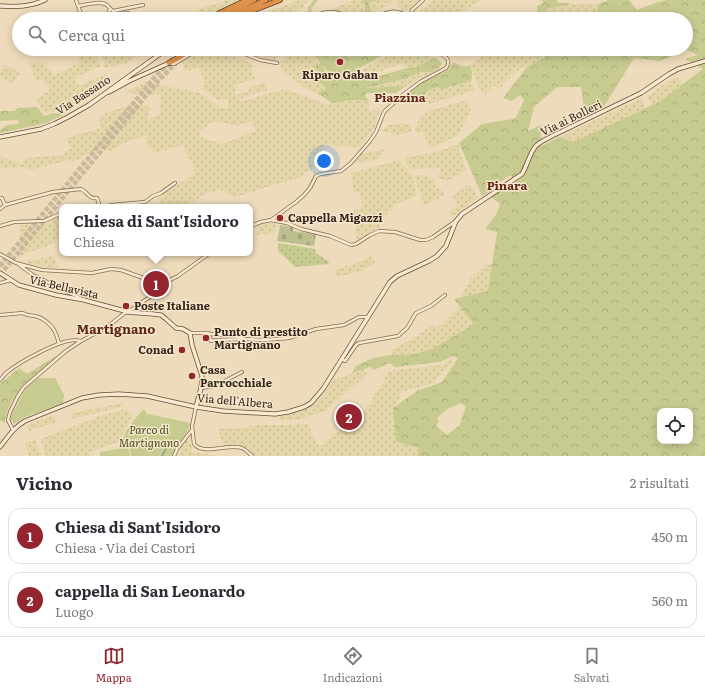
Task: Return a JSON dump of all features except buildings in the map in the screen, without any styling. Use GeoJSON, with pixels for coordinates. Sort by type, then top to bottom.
{"type":"FeatureCollection","features":[{"type":"Feature","properties":{"kind":"highway"},"geometry":{"type":"LineString","coordinates":[[222,12],[247,0]]}},
{"type":"Feature","properties":{"kind":"highway"},"geometry":{"type":"LineString","coordinates":[[231,12],[254,0]]}},
{"type":"Feature","properties":{"kind":"highway"},"geometry":{"type":"LineString","coordinates":[[240,12],[266,0]]}},
{"type":"Feature","properties":{"kind":"highway"},"geometry":{"type":"LineString","coordinates":[[249,12],[280,0]]}},
{"type":"Feature","properties":{"kind":"highway"},"geometry":{"type":"LineString","coordinates":[[169,63],[180,56]]}},
{"type":"Feature","properties":{"kind":"street"},"geometry":{"type":"LineString","coordinates":[[0,6],[24,6],[36,4],[44,0]]}},
{"type":"Feature","properties":{"kind":"street"},"geometry":{"type":"LineString","coordinates":[[76,0],[80,12]]}},
{"type":"Feature","properties":{"kind":"street"},"geometry":{"type":"LineString","coordinates":[[412,12],[423,0]]}},
{"type":"Feature","properties":{"kind":"street"},"geometry":{"type":"LineString","coordinates":[[78,6],[92,3],[103,3],[108,5],[113,11],[144,5]]}},
{"type":"Feature","properties":{"kind":"street"},"geometry":{"type":"LineString","coordinates":[[386,12],[401,12]]}},
{"type":"Feature","properties":{"kind":"street","name":"Via Bassano"},"geometry":{"type":"LineString","coordinates":[[0,137],[34,131],[47,127],[68,117],[157,56]]}},
{"type":"Feature","properties":{"kind":"street"},"geometry":{"type":"LineString","coordinates":[[89,104],[129,81],[169,63],[174,64],[187,56]]}},
{"type":"Feature","properties":{"kind":"street"},"geometry":{"type":"LineString","coordinates":[[250,56],[260,60],[276,63]]}},
{"type":"Feature","properties":{"kind":"street"},"geometry":{"type":"LineString","coordinates":[[271,220],[304,195],[310,188],[316,176],[341,170],[351,163],[376,132],[384,112],[420,82],[446,68],[448,62],[443,56]]}},
{"type":"Feature","properties":{"kind":"street","name":"Via ai Bolleri"},"geometry":{"type":"LineString","coordinates":[[456,220],[462,214],[522,174],[536,146],[540,143],[641,93],[678,69],[705,62]]}},
{"type":"Feature","properties":{"kind":"street"},"geometry":{"type":"LineString","coordinates":[[123,204],[145,202],[175,183]]}},
{"type":"Feature","properties":{"kind":"street"},"geometry":{"type":"LineString","coordinates":[[0,209],[5,205],[53,192],[80,189],[91,198],[97,198],[99,204]]}},
{"type":"Feature","properties":{"kind":"street"},"geometry":{"type":"LineString","coordinates":[[0,198],[2,198],[5,205]]}},
{"type":"Feature","properties":{"kind":"street"},"geometry":{"type":"LineString","coordinates":[[0,226],[14,222],[44,221],[59,214]]}},
{"type":"Feature","properties":{"kind":"street"},"geometry":{"type":"LineString","coordinates":[[253,225],[271,220],[287,223],[301,229],[330,236],[351,245],[356,244],[379,231],[395,232],[420,240],[426,240],[433,237],[456,220]]}},
{"type":"Feature","properties":{"kind":"street"},"geometry":{"type":"LineString","coordinates":[[208,333],[210,341],[245,339],[278,340],[316,329],[344,325],[359,317],[368,317],[390,282],[397,276],[429,261],[442,251],[446,246],[456,220]]}},
{"type":"Feature","properties":{"kind":"street"},"geometry":{"type":"LineString","coordinates":[[0,254],[33,275],[84,300]]}},
{"type":"Feature","properties":{"kind":"street"},"geometry":{"type":"LineString","coordinates":[[13,430],[8,420],[10,412],[24,387],[66,351],[106,328],[150,296],[166,282],[178,276],[206,256]]}},
{"type":"Feature","properties":{"kind":"street"},"geometry":{"type":"LineString","coordinates":[[16,263],[42,270],[56,271],[92,273],[111,269],[121,270],[149,280],[166,282]]}},
{"type":"Feature","properties":{"kind":"street","name":"Via Bellavista"},"geometry":{"type":"LineString","coordinates":[[0,273],[19,285],[56,295],[84,300],[126,312],[161,315],[176,328],[183,329],[190,333]]}},
{"type":"Feature","properties":{"kind":"street"},"geometry":{"type":"LineString","coordinates":[[0,283],[11,280]]}},
{"type":"Feature","properties":{"kind":"street"},"geometry":{"type":"LineString","coordinates":[[342,359],[345,361],[359,343],[398,336],[407,328],[416,313],[431,306],[445,295]]}},
{"type":"Feature","properties":{"kind":"street"},"geometry":{"type":"LineString","coordinates":[[0,315],[23,313],[25,315],[38,317],[52,327],[56,333],[59,343]]}},
{"type":"Feature","properties":{"kind":"street","name":"Via dell'Albera"},"geometry":{"type":"LineString","coordinates":[[0,447],[18,425],[82,398],[99,395],[143,395],[196,407],[223,411],[275,414],[294,411],[311,403],[317,396],[368,317]]}},
{"type":"Feature","properties":{"kind":"street"},"geometry":{"type":"LineString","coordinates":[[245,339],[208,333],[190,333],[192,345],[202,376],[201,388],[192,430],[194,444],[197,447],[205,450],[233,447],[240,448],[252,456]]}},
{"type":"Feature","properties":{"kind":"street"},"geometry":{"type":"LineString","coordinates":[[0,380],[6,373],[43,350],[59,343],[77,340],[81,341]]}},
{"type":"Feature","properties":{"kind":"street"},"geometry":{"type":"LineString","coordinates":[[201,388],[215,386],[242,372]]}},
{"type":"Feature","properties":{"kind":"street"},"geometry":{"type":"LineString","coordinates":[[174,456],[177,449],[192,430]]}},
{"type":"Feature","properties":{"kind":"shaded area"},"geometry":{"type":"Polygon","coordinates":[[[227,0],[238,0],[215,12],[194,12],[227,0]]]}},
{"type":"Feature","properties":{"kind":"shaded area"},"geometry":{"type":"Polygon","coordinates":[[[298,0],[309,0],[306,1],[307,3],[303,4],[304,7],[296,10],[297,12],[268,12],[298,0]]]}},
{"type":"Feature","properties":{"kind":"shaded area"},"geometry":{"type":"Polygon","coordinates":[[[352,0],[363,0],[366,12],[343,12],[332,9],[352,0]]]}},
{"type":"Feature","properties":{"kind":"shaded area"},"geometry":{"type":"Polygon","coordinates":[[[392,0],[393,4],[371,12],[369,2],[392,0]]]}},
{"type":"Feature","properties":{"kind":"shaded area"},"geometry":{"type":"Polygon","coordinates":[[[395,0],[418,0],[409,10],[402,11],[395,0]]]}},
{"type":"Feature","properties":{"kind":"shaded area"},"geometry":{"type":"Polygon","coordinates":[[[432,0],[481,0],[461,12],[419,12],[432,0]]]}},
{"type":"Feature","properties":{"kind":"shaded area"},"geometry":{"type":"Polygon","coordinates":[[[600,3],[597,12],[546,12],[545,9],[572,4],[600,3]]]}},
{"type":"Feature","properties":{"kind":"shaded area"},"geometry":{"type":"Polygon","coordinates":[[[79,56],[97,56],[101,66],[75,79],[78,86],[106,74],[109,82],[62,111],[45,113],[36,99],[50,90],[42,79],[36,81],[29,63],[44,63],[54,76],[80,62],[79,56]]]}},
{"type":"Feature","properties":{"kind":"shaded area"},"geometry":{"type":"Polygon","coordinates":[[[102,56],[137,56],[124,64],[105,68],[102,56]]]}},
{"type":"Feature","properties":{"kind":"shaded area"},"geometry":{"type":"Polygon","coordinates":[[[192,56],[231,56],[253,64],[254,67],[251,69],[255,79],[234,85],[236,95],[249,91],[249,88],[264,82],[267,90],[239,99],[240,102],[286,89],[327,105],[349,99],[361,99],[369,101],[369,111],[380,110],[374,128],[360,147],[324,145],[314,168],[296,179],[233,198],[222,190],[208,192],[190,204],[161,204],[157,199],[195,173],[194,167],[182,145],[155,153],[146,144],[147,135],[123,143],[111,151],[100,148],[72,162],[69,160],[31,170],[22,167],[0,168],[0,154],[3,157],[21,164],[25,158],[62,155],[71,148],[66,139],[102,128],[99,120],[108,112],[135,104],[150,107],[148,120],[160,113],[161,94],[150,95],[124,93],[145,82],[199,93],[220,108],[229,108],[227,98],[218,100],[202,89],[205,85],[200,68],[184,71],[182,62],[192,56]],[[252,121],[236,126],[223,122],[212,122],[200,131],[200,137],[222,144],[256,131],[252,121]]]}},
{"type":"Feature","properties":{"kind":"shaded area"},"geometry":{"type":"Polygon","coordinates":[[[254,56],[278,56],[276,59],[254,56]]]}},
{"type":"Feature","properties":{"kind":"shaded area"},"geometry":{"type":"Polygon","coordinates":[[[287,56],[312,56],[317,62],[315,68],[319,70],[320,77],[314,80],[325,86],[325,90],[317,93],[305,88],[283,71],[279,63],[287,56]]]}},
{"type":"Feature","properties":{"kind":"shaded area"},"geometry":{"type":"Polygon","coordinates":[[[389,56],[428,56],[430,59],[418,67],[407,68],[401,64],[363,76],[363,69],[389,56]]]}},
{"type":"Feature","properties":{"kind":"shaded area"},"geometry":{"type":"Polygon","coordinates":[[[482,56],[547,56],[516,71],[499,89],[493,85],[486,94],[479,88],[471,65],[482,56]]]}},
{"type":"Feature","properties":{"kind":"shaded area"},"geometry":{"type":"Polygon","coordinates":[[[4,64],[20,73],[13,84],[0,76],[0,71],[4,64]]]}},
{"type":"Feature","properties":{"kind":"shaded area"},"geometry":{"type":"Polygon","coordinates":[[[421,72],[433,72],[406,86],[364,88],[404,79],[421,72]]]}},
{"type":"Feature","properties":{"kind":"shaded area"},"geometry":{"type":"Polygon","coordinates":[[[675,76],[681,81],[681,86],[650,107],[651,103],[647,97],[675,76]]]}},
{"type":"Feature","properties":{"kind":"shaded area"},"geometry":{"type":"Polygon","coordinates":[[[471,81],[475,90],[430,104],[420,98],[429,90],[438,87],[442,90],[471,81]]]}},
{"type":"Feature","properties":{"kind":"shaded area"},"geometry":{"type":"Polygon","coordinates":[[[642,98],[646,108],[573,142],[560,137],[642,98]]]}},
{"type":"Feature","properties":{"kind":"shaded area"},"geometry":{"type":"Polygon","coordinates":[[[467,100],[471,108],[469,115],[457,136],[430,148],[423,132],[416,133],[414,129],[421,118],[429,111],[467,100]]]}},
{"type":"Feature","properties":{"kind":"shaded area"},"geometry":{"type":"Polygon","coordinates":[[[402,123],[411,126],[411,132],[393,136],[392,133],[381,131],[389,125],[402,123]]]}},
{"type":"Feature","properties":{"kind":"shaded area"},"geometry":{"type":"Polygon","coordinates":[[[458,144],[466,170],[448,181],[437,177],[441,172],[440,168],[410,169],[405,162],[407,157],[437,152],[458,144]]]}},
{"type":"Feature","properties":{"kind":"shaded area"},"geometry":{"type":"Polygon","coordinates":[[[385,149],[377,160],[355,163],[361,154],[385,149]]]}},
{"type":"Feature","properties":{"kind":"shaded area"},"geometry":{"type":"Polygon","coordinates":[[[399,160],[412,175],[417,195],[395,205],[385,217],[378,229],[356,240],[354,210],[363,204],[358,191],[354,192],[351,173],[399,160]]]}},
{"type":"Feature","properties":{"kind":"shaded area"},"geometry":{"type":"Polygon","coordinates":[[[414,175],[427,176],[435,180],[435,188],[444,192],[444,196],[424,205],[414,175]]]}},
{"type":"Feature","properties":{"kind":"shaded area"},"geometry":{"type":"Polygon","coordinates":[[[470,184],[478,198],[452,217],[449,212],[458,204],[452,196],[470,184]]]}},
{"type":"Feature","properties":{"kind":"shaded area"},"geometry":{"type":"Polygon","coordinates":[[[59,217],[59,238],[56,243],[19,256],[20,225],[46,224],[59,217]]]}},
{"type":"Feature","properties":{"kind":"shaded area"},"geometry":{"type":"Polygon","coordinates":[[[276,222],[275,233],[257,235],[258,226],[276,222]]]}},
{"type":"Feature","properties":{"kind":"shaded area"},"geometry":{"type":"Polygon","coordinates":[[[54,256],[58,268],[27,264],[28,261],[54,256]]]}},
{"type":"Feature","properties":{"kind":"shaded area"},"geometry":{"type":"Polygon","coordinates":[[[371,256],[375,263],[363,270],[337,276],[335,270],[359,262],[371,256]]]}},
{"type":"Feature","properties":{"kind":"shaded area"},"geometry":{"type":"Polygon","coordinates":[[[487,264],[492,265],[488,291],[461,297],[471,277],[487,264]]]}},
{"type":"Feature","properties":{"kind":"shaded area"},"geometry":{"type":"Polygon","coordinates":[[[460,306],[473,322],[471,326],[432,349],[410,355],[393,355],[390,351],[419,335],[433,324],[437,328],[460,306]]]}},
{"type":"Feature","properties":{"kind":"shaded area"},"geometry":{"type":"Polygon","coordinates":[[[453,359],[451,364],[433,383],[401,392],[401,395],[393,408],[396,441],[420,448],[417,456],[255,456],[249,449],[238,445],[224,446],[218,430],[220,428],[241,428],[260,425],[307,424],[319,447],[338,430],[358,417],[372,401],[374,394],[382,385],[388,371],[442,365],[453,359]]]}},
{"type":"Feature","properties":{"kind":"shaded area"},"geometry":{"type":"Polygon","coordinates":[[[364,369],[367,374],[325,411],[297,420],[281,420],[278,416],[306,408],[320,399],[334,380],[364,369]]]}},
{"type":"Feature","properties":{"kind":"shaded area"},"geometry":{"type":"Polygon","coordinates":[[[122,403],[124,406],[72,419],[72,413],[122,403]]]}},
{"type":"Feature","properties":{"kind":"shaded area"},"geometry":{"type":"Polygon","coordinates":[[[126,409],[133,415],[118,442],[89,453],[91,456],[46,456],[41,439],[100,416],[126,409]]]}},
{"type":"Feature","properties":{"kind":"shaded area"},"geometry":{"type":"Polygon","coordinates":[[[54,415],[56,422],[29,431],[27,425],[54,415]]]}},
{"type":"Feature","properties":{"kind":"shaded area"},"geometry":{"type":"Polygon","coordinates":[[[35,440],[41,455],[29,456],[25,443],[35,440]]]}},
{"type":"Feature","properties":{"kind":"shaded area"},"geometry":{"type":"Polygon","coordinates":[[[186,440],[192,444],[192,452],[220,456],[178,456],[180,448],[186,440]]]}},
{"type":"Feature","properties":{"kind":"green space"},"geometry":{"type":"Polygon","coordinates":[[[314,0],[318,0],[311,9],[312,12],[308,12],[308,7],[314,0]]]}},
{"type":"Feature","properties":{"kind":"green space"},"geometry":{"type":"Polygon","coordinates":[[[363,0],[381,0],[369,2],[371,12],[365,12],[363,0]]]}},
{"type":"Feature","properties":{"kind":"green space"},"geometry":{"type":"Polygon","coordinates":[[[542,0],[557,0],[557,2],[572,4],[545,9],[546,12],[537,12],[537,6],[543,3],[542,0]]]}},
{"type":"Feature","properties":{"kind":"green space"},"geometry":{"type":"Polygon","coordinates":[[[610,0],[629,0],[637,10],[666,0],[705,0],[705,456],[417,456],[420,448],[396,441],[393,408],[417,391],[442,382],[458,358],[453,356],[440,362],[395,367],[389,363],[374,370],[370,367],[352,373],[356,366],[373,358],[390,355],[410,355],[432,349],[471,326],[473,322],[454,299],[488,291],[497,232],[485,229],[497,213],[500,204],[491,197],[514,182],[511,175],[495,185],[496,188],[482,196],[459,143],[482,124],[513,119],[517,116],[524,100],[520,95],[512,101],[503,98],[527,67],[547,56],[672,56],[660,61],[634,58],[603,108],[585,117],[581,87],[557,87],[534,107],[528,131],[541,125],[541,146],[560,137],[573,142],[659,102],[703,69],[685,59],[697,55],[693,53],[693,12],[597,12],[600,3],[610,0]],[[460,403],[446,410],[437,418],[439,422],[436,426],[447,435],[460,425],[466,406],[460,403]]]}},
{"type":"Feature","properties":{"kind":"green space"},"geometry":{"type":"Polygon","coordinates":[[[332,9],[343,12],[330,12],[332,9]]]}},
{"type":"Feature","properties":{"kind":"green space"},"geometry":{"type":"Polygon","coordinates":[[[314,56],[324,56],[325,58],[352,62],[360,68],[362,79],[345,80],[329,76],[326,69],[319,65],[320,62],[314,56]]]}},
{"type":"Feature","properties":{"kind":"green space"},"geometry":{"type":"Polygon","coordinates":[[[324,56],[381,56],[360,68],[346,61],[325,58],[324,56]]]}},
{"type":"Feature","properties":{"kind":"green space"},"geometry":{"type":"Polygon","coordinates":[[[434,57],[442,63],[440,67],[433,72],[421,72],[404,79],[365,88],[406,86],[396,93],[366,93],[365,96],[369,101],[355,100],[332,103],[317,93],[325,90],[325,86],[313,80],[320,77],[319,70],[315,68],[317,62],[327,73],[345,80],[362,79],[407,68],[418,67],[434,57]]]}},
{"type":"Feature","properties":{"kind":"green space"},"geometry":{"type":"Polygon","coordinates":[[[453,62],[462,66],[471,66],[471,81],[442,90],[438,87],[429,90],[420,98],[403,97],[421,83],[448,70],[453,62]]]}},
{"type":"Feature","properties":{"kind":"green space"},"geometry":{"type":"Polygon","coordinates":[[[37,107],[44,116],[53,113],[64,114],[47,123],[0,133],[0,130],[7,125],[19,124],[18,120],[0,121],[0,111],[14,111],[18,108],[37,107]]]}},
{"type":"Feature","properties":{"kind":"green space"},"geometry":{"type":"Polygon","coordinates":[[[280,225],[293,227],[293,231],[316,234],[314,246],[277,241],[280,225]]]}},
{"type":"Feature","properties":{"kind":"green space"},"geometry":{"type":"Polygon","coordinates":[[[278,243],[315,249],[316,253],[328,261],[329,264],[295,267],[278,251],[278,243]]]}},
{"type":"Feature","properties":{"kind":"green space"},"geometry":{"type":"Polygon","coordinates":[[[56,356],[57,357],[32,378],[17,394],[7,412],[5,423],[0,420],[0,384],[19,368],[27,374],[56,356]]]}},
{"type":"Feature","properties":{"kind":"green space"},"geometry":{"type":"Polygon","coordinates":[[[38,378],[55,378],[64,395],[63,403],[25,417],[14,424],[10,418],[25,389],[38,378]]]}},
{"type":"Feature","properties":{"kind":"green space","name":"Parco di Martignano"},"geometry":{"type":"Polygon","coordinates":[[[144,409],[147,414],[191,423],[187,432],[177,446],[173,456],[131,456],[129,445],[122,444],[127,430],[144,409]]]}},
{"type":"Feature","properties":{"kind":"green space"},"geometry":{"type":"Polygon","coordinates":[[[128,447],[130,456],[100,456],[100,452],[128,447]]]}},
{"type":"Feature","properties":{"kind":"waterway"},"geometry":{"type":"LineString","coordinates":[[162,456],[169,443]]}},
{"type":"Feature","properties":{"kind":"tunnel"},"geometry":{"type":"LineString","coordinates":[[0,266],[154,78],[175,56]]}},
{"type":"Feature","properties":{"kind":"tunnel"},"geometry":{"type":"LineString","coordinates":[[0,275],[158,81],[178,61]]}},
{"type":"Feature","properties":{"kind":"place","name":"Riparo Gaban"},"geometry":{"type":"Point","coordinates":[340,62]}},
{"type":"Feature","properties":{"kind":"place","name":"Cappella Migazzi"},"geometry":{"type":"Point","coordinates":[280,218]}},
{"type":"Feature","properties":{"kind":"place","name":"Chiesa di Sant'Isidoro"},"geometry":{"type":"Point","coordinates":[156,284]}},
{"type":"Feature","properties":{"kind":"place","name":"Poste Italiane"},"geometry":{"type":"Point","coordinates":[126,306]}},
{"type":"Feature","properties":{"kind":"place","name":"Punto di prestito Martignano"},"geometry":{"type":"Point","coordinates":[206,338]}},
{"type":"Feature","properties":{"kind":"place","name":"Conad"},"geometry":{"type":"Point","coordinates":[182,350]}},
{"type":"Feature","properties":{"kind":"place","name":"Casa Parrocchiale"},"geometry":{"type":"Point","coordinates":[192,376]}},
{"type":"Feature","properties":{"kind":"place","name":"cappella di San Leonardo"},"geometry":{"type":"Point","coordinates":[349,417]}},
{"type":"Feature","properties":{"kind":"district","name":"Piazzina"},"geometry":{"type":"Point","coordinates":[400,98]}},
{"type":"Feature","properties":{"kind":"district","name":"Pinara"},"geometry":{"type":"Point","coordinates":[507,186]}},
{"type":"Feature","properties":{"kind":"district","name":"Martignano"},"geometry":{"type":"Point","coordinates":[116,329]}}]}
